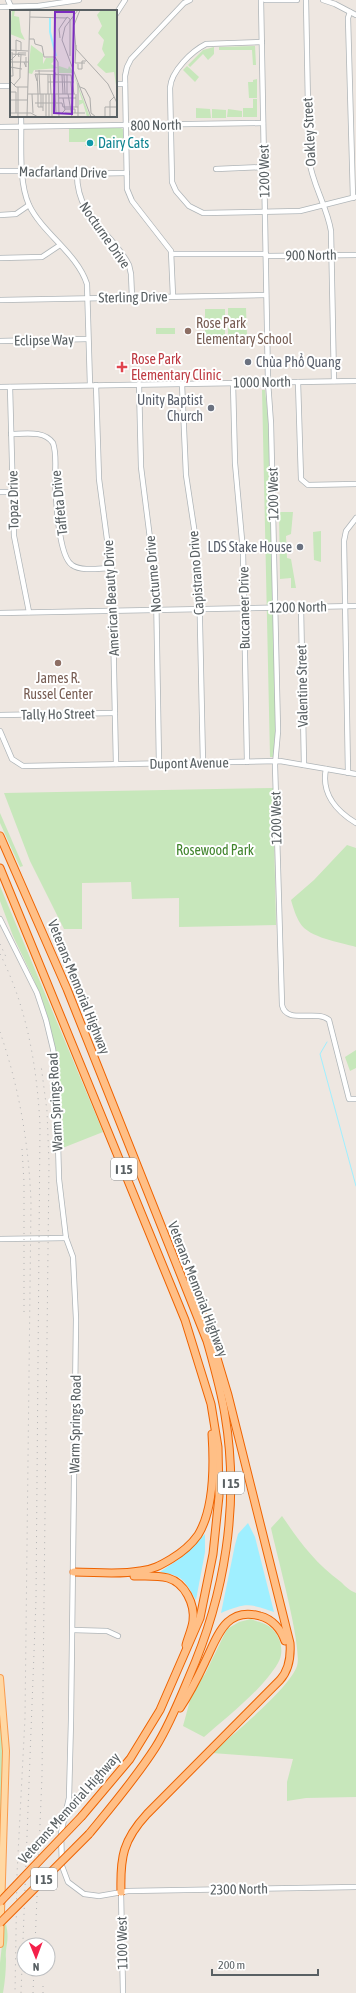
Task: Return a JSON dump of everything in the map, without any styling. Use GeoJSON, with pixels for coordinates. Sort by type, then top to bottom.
{"type":"FeatureCollection","features":[{"type":"Feature","properties":{"kind":"highway","name":"Veterans Memorial Highway"},"geometry":{"type":"LineString","coordinates":[[0,836],[67,989],[207,1341],[225,1416],[231,1471],[226,1549],[214,1613],[197,1660],[168,1726],[156,1747],[125,1791],[89,1834],[0,1924]]}},
{"type":"Feature","properties":{"kind":"highway","name":"Veterans Memorial Highway"},"geometry":{"type":"LineString","coordinates":[[0,868],[162,1260],[185,1320],[210,1404],[218,1447],[219,1496],[213,1554],[200,1618],[160,1710],[130,1759],[82,1816],[0,1902]]}},
{"type":"Feature","properties":{"kind":"highway"},"geometry":{"type":"LineString","coordinates":[[0,875],[8,888]]}},
{"type":"Feature","properties":{"kind":"highway"},"geometry":{"type":"LineString","coordinates":[[121,1892],[121,1862],[123,1850],[131,1834],[147,1814],[272,1686],[284,1676],[290,1658],[290,1643],[218,1359],[198,1303],[179,1259],[167,1240]]}},
{"type":"Feature","properties":{"kind":"highway"},"geometry":{"type":"LineString","coordinates":[[73,1574],[123,1573],[159,1566],[182,1552],[198,1535],[208,1512],[211,1489],[212,1438],[210,1404]]}},
{"type":"Feature","properties":{"kind":"highway"},"geometry":{"type":"LineString","coordinates":[[73,1574],[155,1576],[170,1578],[181,1585],[190,1598],[193,1608],[193,1621],[185,1647],[160,1710]]}},
{"type":"Feature","properties":{"kind":"highway"},"geometry":{"type":"LineString","coordinates":[[168,1726],[191,1690],[220,1630],[234,1618],[248,1615],[259,1616],[273,1623],[283,1634],[287,1649],[287,1662],[272,1686]]}},
{"type":"Feature","properties":{"kind":"main road"},"geometry":{"type":"LineString","coordinates":[[0,1678],[6,1751],[0,1944]]}},
{"type":"Feature","properties":{"kind":"street"},"geometry":{"type":"LineString","coordinates":[[8,0],[12,9]]}},
{"type":"Feature","properties":{"kind":"street"},"geometry":{"type":"LineString","coordinates":[[0,7],[12,9],[79,0]]}},
{"type":"Feature","properties":{"kind":"street"},"geometry":{"type":"LineString","coordinates":[[117,12],[125,0]]}},
{"type":"Feature","properties":{"kind":"street"},"geometry":{"type":"LineString","coordinates":[[173,296],[172,254],[168,246],[130,197],[127,186],[125,84],[126,71],[131,59],[182,2],[190,0]]}},
{"type":"Feature","properties":{"kind":"street","name":"1200 West"},"geometry":{"type":"LineString","coordinates":[[261,0],[268,382],[271,420],[274,608],[278,731],[276,762],[282,1005],[285,1011],[291,1015],[320,1016],[329,1020],[349,1099],[356,1099]]}},
{"type":"Feature","properties":{"kind":"street"},"geometry":{"type":"LineString","coordinates":[[265,0],[297,0]]}},
{"type":"Feature","properties":{"kind":"street","name":"Oakley Street"},"geometry":{"type":"LineString","coordinates":[[306,0],[309,159],[312,174],[330,226],[332,255],[334,381]]}},
{"type":"Feature","properties":{"kind":"street"},"geometry":{"type":"LineString","coordinates":[[325,0],[356,16]]}},
{"type":"Feature","properties":{"kind":"street"},"geometry":{"type":"LineString","coordinates":[[262,42],[213,43],[199,48],[172,78],[170,88],[172,182],[176,191],[190,208],[202,213],[300,211],[354,198],[348,26],[350,12]]}},
{"type":"Feature","properties":{"kind":"street"},"geometry":{"type":"LineString","coordinates":[[117,84],[125,84]]}},
{"type":"Feature","properties":{"kind":"street"},"geometry":{"type":"LineString","coordinates":[[21,117],[22,171],[24,190],[29,205],[84,276],[88,298],[90,385]]}},
{"type":"Feature","properties":{"kind":"street","name":"800 North"},"geometry":{"type":"LineString","coordinates":[[0,128],[263,123]]}},
{"type":"Feature","properties":{"kind":"street"},"geometry":{"type":"LineString","coordinates":[[216,168],[264,168]]}},
{"type":"Feature","properties":{"kind":"street","name":"Macfarland Drive"},"geometry":{"type":"LineString","coordinates":[[0,171],[77,174],[127,173]]}},
{"type":"Feature","properties":{"kind":"street","name":"Nocturne Drive"},"geometry":{"type":"LineString","coordinates":[[77,174],[78,190],[84,208],[129,265],[132,297]]}},
{"type":"Feature","properties":{"kind":"street"},"geometry":{"type":"LineString","coordinates":[[0,215],[16,214],[29,205]]}},
{"type":"Feature","properties":{"kind":"street"},"geometry":{"type":"LineString","coordinates":[[0,258],[42,257],[60,245]]}},
{"type":"Feature","properties":{"kind":"street","name":"900 North"},"geometry":{"type":"LineString","coordinates":[[172,254],[356,255]]}},
{"type":"Feature","properties":{"kind":"street","name":"Sterling Drive"},"geometry":{"type":"LineString","coordinates":[[0,300],[266,295]]}},
{"type":"Feature","properties":{"kind":"street","name":"Eclipse Way"},"geometry":{"type":"LineString","coordinates":[[0,341],[88,339]]}},
{"type":"Feature","properties":{"kind":"street","name":"1000 North"},"geometry":{"type":"LineString","coordinates":[[0,387],[356,381]]}},
{"type":"Feature","properties":{"kind":"street"},"geometry":{"type":"LineString","coordinates":[[298,382],[300,475],[302,481],[308,485],[356,484]]}},
{"type":"Feature","properties":{"kind":"street","name":"Buccaneer Drive"},"geometry":{"type":"LineString","coordinates":[[233,383],[235,451],[242,542],[247,762]]}},
{"type":"Feature","properties":{"kind":"street","name":"Nocturne Drive"},"geometry":{"type":"LineString","coordinates":[[139,384],[141,467],[153,555],[156,610],[159,764]]}},
{"type":"Feature","properties":{"kind":"street","name":"Capistrano Drive"},"geometry":{"type":"LineString","coordinates":[[182,384],[184,461],[197,552],[200,609],[203,763]]}},
{"type":"Feature","properties":{"kind":"street","name":"American Beauty Drive"},"geometry":{"type":"LineString","coordinates":[[96,385],[99,479],[112,568],[116,764]]}},
{"type":"Feature","properties":{"kind":"street","name":"Topaz Drive"},"geometry":{"type":"LineString","coordinates":[[10,387],[14,543],[29,612]]}},
{"type":"Feature","properties":{"kind":"street","name":"Taffeta Drive"},"geometry":{"type":"LineString","coordinates":[[11,434],[41,434],[49,438],[53,444],[58,514],[64,555],[67,560],[73,566],[80,568],[112,568]]}},
{"type":"Feature","properties":{"kind":"street"},"geometry":{"type":"LineString","coordinates":[[0,492],[12,492]]}},
{"type":"Feature","properties":{"kind":"street"},"geometry":{"type":"LineString","coordinates":[[348,773],[344,538],[347,528],[356,518]]}},
{"type":"Feature","properties":{"kind":"street","name":"1200 North"},"geometry":{"type":"LineString","coordinates":[[0,612],[356,606]]}},
{"type":"Feature","properties":{"kind":"street","name":"Valentine Street"},"geometry":{"type":"LineString","coordinates":[[301,607],[304,765]]}},
{"type":"Feature","properties":{"kind":"street","name":"Tally Ho Street"},"geometry":{"type":"LineString","coordinates":[[0,715],[115,713]]}},
{"type":"Feature","properties":{"kind":"street","name":"Dupont Avenue"},"geometry":{"type":"LineString","coordinates":[[0,731],[12,759],[21,765],[276,762],[356,774]]}},
{"type":"Feature","properties":{"kind":"street"},"geometry":{"type":"LineString","coordinates":[[326,769],[324,784],[329,797],[342,814],[356,823]]}},
{"type":"Feature","properties":{"kind":"street","name":"Warm Springs Road"},"geometry":{"type":"LineString","coordinates":[[0,919],[30,976],[42,1006],[50,1032],[56,1072],[59,1179],[66,1238],[73,1257],[76,1303],[73,1630],[69,1798],[61,1833],[62,1866],[68,1882],[84,1894],[99,1896],[121,1892]]}},
{"type":"Feature","properties":{"kind":"street"},"geometry":{"type":"LineString","coordinates":[[1,1239],[66,1238]]}},
{"type":"Feature","properties":{"kind":"street"},"geometry":{"type":"LineString","coordinates":[[73,1630],[107,1631],[118,1636]]}},
{"type":"Feature","properties":{"kind":"street","name":"2300 North"},"geometry":{"type":"LineString","coordinates":[[121,1892],[356,1887]]}},
{"type":"Feature","properties":{"kind":"street","name":"1100 West"},"geometry":{"type":"LineString","coordinates":[[121,1892],[123,1993]]}},
{"type":"Feature","properties":{"kind":"green space"},"geometry":{"type":"Polygon","coordinates":[[[255,46],[256,65],[253,65],[252,50],[219,50],[219,47],[255,46]]]}},
{"type":"Feature","properties":{"kind":"green space"},"geometry":{"type":"Polygon","coordinates":[[[214,47],[214,54],[208,60],[203,54],[190,67],[188,65],[203,50],[214,47]]]}},
{"type":"Feature","properties":{"kind":"green space"},"geometry":{"type":"Polygon","coordinates":[[[187,66],[199,77],[195,82],[183,70],[187,66]]]}},
{"type":"Feature","properties":{"kind":"green space"},"geometry":{"type":"Polygon","coordinates":[[[257,79],[257,98],[249,98],[248,82],[253,82],[253,80],[257,79]]]}},
{"type":"Feature","properties":{"kind":"green space"},"geometry":{"type":"Polygon","coordinates":[[[253,99],[257,99],[257,117],[243,117],[243,108],[253,108],[253,99]]]}},
{"type":"Feature","properties":{"kind":"green space"},"geometry":{"type":"Polygon","coordinates":[[[196,108],[210,109],[211,118],[196,118],[196,108]]]}},
{"type":"Feature","properties":{"kind":"green space"},"geometry":{"type":"Polygon","coordinates":[[[212,109],[226,110],[226,118],[212,118],[212,109]]]}},
{"type":"Feature","properties":{"kind":"green space"},"geometry":{"type":"Polygon","coordinates":[[[228,109],[242,111],[242,117],[227,117],[228,109]]]}},
{"type":"Feature","properties":{"kind":"green space"},"geometry":{"type":"Polygon","coordinates":[[[69,128],[121,128],[124,130],[124,141],[103,142],[103,146],[85,146],[85,142],[69,142],[69,128]]]}},
{"type":"Feature","properties":{"kind":"green space"},"geometry":{"type":"Polygon","coordinates":[[[228,308],[246,308],[247,336],[228,336],[228,308]]]}},
{"type":"Feature","properties":{"kind":"green space"},"geometry":{"type":"Polygon","coordinates":[[[205,309],[225,309],[225,336],[205,336],[205,309]]]}},
{"type":"Feature","properties":{"kind":"green space"},"geometry":{"type":"Polygon","coordinates":[[[156,328],[175,328],[175,334],[156,334],[156,328]]]}},
{"type":"Feature","properties":{"kind":"green space"},"geometry":{"type":"Polygon","coordinates":[[[262,390],[265,390],[269,424],[276,734],[274,741],[274,757],[270,757],[262,390]]]}},
{"type":"Feature","properties":{"kind":"green space"},"geometry":{"type":"Polygon","coordinates":[[[279,512],[293,512],[291,534],[286,536],[287,558],[291,559],[296,588],[291,588],[291,578],[280,579],[279,512]]]}},
{"type":"Feature","properties":{"kind":"green space"},"geometry":{"type":"Polygon","coordinates":[[[321,531],[321,562],[314,560],[313,532],[321,531]]]}},
{"type":"Feature","properties":{"kind":"green space","name":"Rosewood Park"},"geometry":{"type":"Polygon","coordinates":[[[273,788],[276,925],[179,927],[179,898],[132,899],[131,882],[82,883],[82,929],[64,929],[30,861],[4,793],[273,788]]]}},
{"type":"Feature","properties":{"kind":"green space"},"geometry":{"type":"Polygon","coordinates":[[[0,813],[23,866],[20,867],[0,823],[0,813]]]}},
{"type":"Feature","properties":{"kind":"green space"},"geometry":{"type":"Polygon","coordinates":[[[347,845],[356,848],[356,947],[317,936],[304,928],[297,918],[291,900],[314,880],[347,845]]]}},
{"type":"Feature","properties":{"kind":"green space"},"geometry":{"type":"Polygon","coordinates":[[[0,886],[103,1132],[60,1149],[60,1085],[50,1026],[34,980],[13,936],[0,901],[0,886]]]}},
{"type":"Feature","properties":{"kind":"green space"},"geometry":{"type":"Polygon","coordinates":[[[356,1050],[356,1068],[350,1071],[345,1057],[356,1050]]]}},
{"type":"Feature","properties":{"kind":"green space"},"geometry":{"type":"Polygon","coordinates":[[[282,1516],[301,1543],[315,1559],[331,1574],[356,1593],[356,1797],[306,1798],[287,1801],[287,1782],[293,1759],[212,1753],[272,1699],[292,1676],[297,1666],[298,1656],[293,1621],[271,1528],[282,1516]]]}},
{"type":"Feature","properties":{"kind":"green space"},"geometry":{"type":"Polygon","coordinates":[[[251,1619],[265,1624],[274,1631],[280,1641],[280,1658],[271,1673],[254,1693],[204,1737],[183,1726],[192,1693],[205,1674],[227,1629],[239,1622],[251,1619]]]}},
{"type":"Feature","properties":{"kind":"green space"},"geometry":{"type":"Polygon","coordinates":[[[0,1714],[3,1770],[0,1862],[0,1714]]]}},
{"type":"Feature","properties":{"kind":"green space"},"geometry":{"type":"Polygon","coordinates":[[[6,1924],[7,1939],[5,1976],[3,1993],[0,1993],[0,1963],[4,1926],[6,1924]]]}},
{"type":"Feature","properties":{"kind":"water"},"geometry":{"type":"Polygon","coordinates":[[[248,1523],[255,1537],[274,1612],[248,1605],[236,1607],[221,1613],[238,1534],[248,1523]]]}},
{"type":"Feature","properties":{"kind":"water"},"geometry":{"type":"Polygon","coordinates":[[[205,1534],[205,1552],[196,1600],[186,1583],[179,1577],[160,1572],[182,1557],[205,1534]]]}},
{"type":"Feature","properties":{"kind":"waterway"},"geometry":{"type":"LineString","coordinates":[[327,1042],[320,1054],[356,1186]]}},
{"type":"Feature","properties":{"kind":"railway"},"geometry":{"type":"LineString","coordinates":[[0,944],[7,959]]}},
{"type":"Feature","properties":{"kind":"railway"},"geometry":{"type":"LineString","coordinates":[[0,954],[24,1016],[33,1059],[39,1103],[40,1125],[36,1600],[21,1993]]}},
{"type":"Feature","properties":{"kind":"railway"},"geometry":{"type":"LineString","coordinates":[[0,1032],[13,1074],[22,1116],[28,1159],[31,1203],[25,1718],[17,1874],[15,1993]]}},
{"type":"Feature","properties":{"kind":"railway"},"geometry":{"type":"LineString","coordinates":[[35,1937],[42,1776],[49,1163],[47,1111],[41,1065]]}},
{"type":"Feature","properties":{"kind":"railway"},"geometry":{"type":"LineString","coordinates":[[22,1149],[24,1182],[24,1313]]}},
{"type":"Feature","properties":{"kind":"railway"},"geometry":{"type":"LineString","coordinates":[[33,1993],[34,1977]]}},
{"type":"Feature","properties":{"kind":"railway"},"geometry":{"type":"LineString","coordinates":[[43,1982],[43,1993]]}},
{"type":"Feature","properties":{"kind":"place","name":"Dairy Cats"},"geometry":{"type":"Point","coordinates":[90,143]}},
{"type":"Feature","properties":{"kind":"place","name":"Rose Park Elementary School"},"geometry":{"type":"Point","coordinates":[188,331]}},
{"type":"Feature","properties":{"kind":"place","name":"Chùa Phổ Quang"},"geometry":{"type":"Point","coordinates":[248,362]}},
{"type":"Feature","properties":{"kind":"place","name":"Rose Park Elementary Clinic"},"geometry":{"type":"Point","coordinates":[122,367]}},
{"type":"Feature","properties":{"kind":"place","name":"Unity Baptist Church"},"geometry":{"type":"Point","coordinates":[211,408]}},
{"type":"Feature","properties":{"kind":"place","name":"LDS Stake House"},"geometry":{"type":"Point","coordinates":[300,547]}},
{"type":"Feature","properties":{"kind":"place","name":"James R. Russel Center"},"geometry":{"type":"Point","coordinates":[58,663]}}]}
